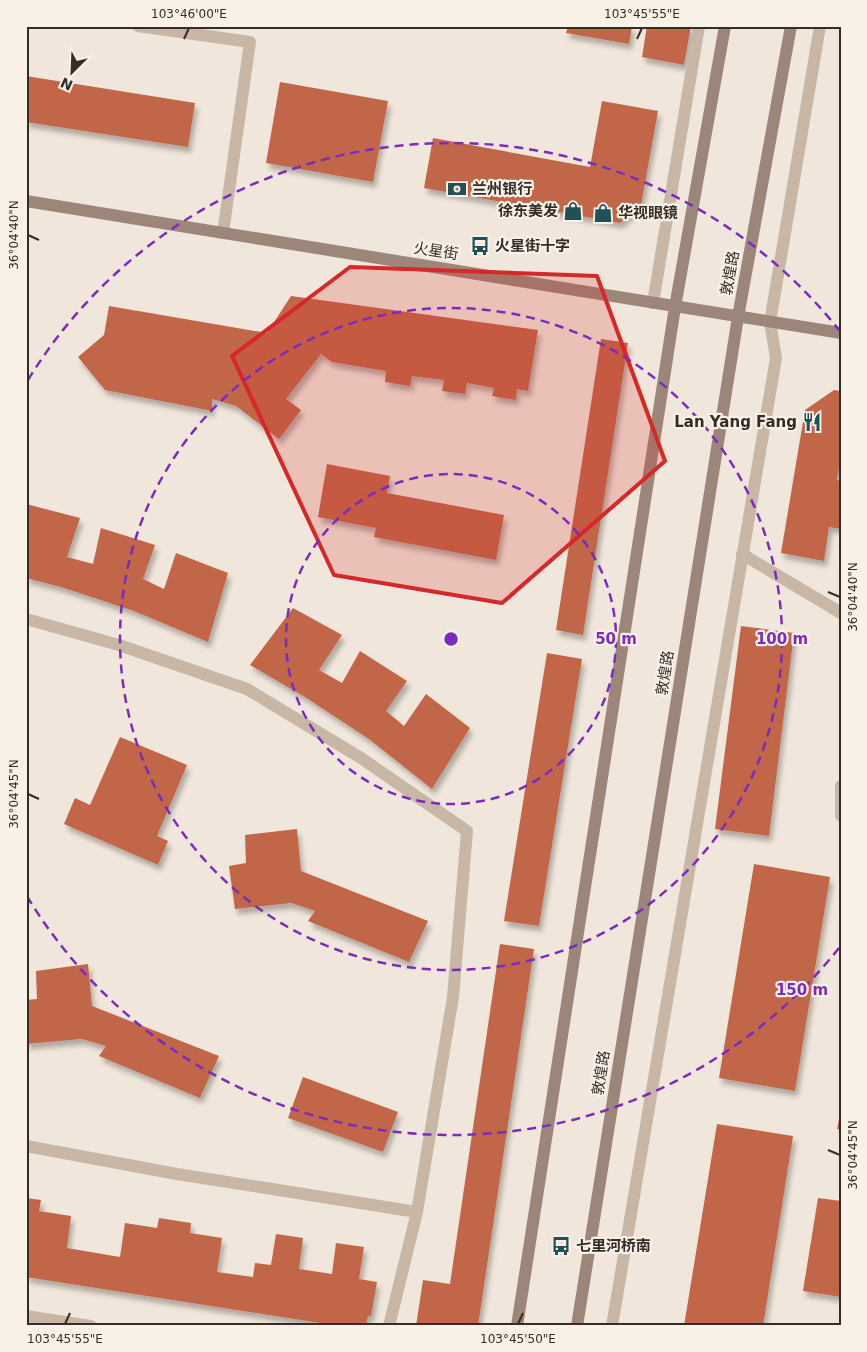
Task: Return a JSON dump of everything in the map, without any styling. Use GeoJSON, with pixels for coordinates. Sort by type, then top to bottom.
{"type":"FeatureCollection","features":[{"type":"Feature","properties":{"kind":"main road"},"geometry":{"type":"LineString","coordinates":[[517,1326],[675,307],[725,26]]}},
{"type":"Feature","properties":{"kind":"main road","name":"敦煌路"},"geometry":{"type":"LineString","coordinates":[[578,1326],[738,317],[791,26]]}},
{"type":"Feature","properties":{"kind":"main road","name":"火星街"},"geometry":{"type":"LineString","coordinates":[[26,201],[841,333]]}},
{"type":"Feature","properties":{"kind":"street"},"geometry":{"type":"LineString","coordinates":[[138,26],[250,42],[224,233]]}},
{"type":"Feature","properties":{"kind":"street"},"geometry":{"type":"LineString","coordinates":[[653,303],[699,26]]}},
{"type":"Feature","properties":{"kind":"street"},"geometry":{"type":"LineString","coordinates":[[612,1326],[776,358],[770,322],[820,26]]}},
{"type":"Feature","properties":{"kind":"street"},"geometry":{"type":"LineString","coordinates":[[742,554],[841,613]]}},
{"type":"Feature","properties":{"kind":"street"},"geometry":{"type":"LineString","coordinates":[[26,619],[119,645],[247,689],[361,758],[468,831],[453,997],[417,1212],[389,1326]]}},
{"type":"Feature","properties":{"kind":"street"},"geometry":{"type":"LineString","coordinates":[[841,786],[841,816]]}},
{"type":"Feature","properties":{"kind":"street"},"geometry":{"type":"LineString","coordinates":[[26,1146],[177,1174],[417,1212]]}},
{"type":"Feature","properties":{"kind":"street"},"geometry":{"type":"LineString","coordinates":[[26,1316],[91,1326]]}},
{"type":"Feature","properties":{"kind":"highlighted area"},"geometry":{"type":"Polygon","coordinates":[[[350,267],[597,276],[665,461],[502,603],[334,575],[232,356],[350,267]]]}},
{"type":"Feature","properties":{"kind":"building"},"geometry":{"type":"Polygon","coordinates":[[[568,26],[632,26],[629,44],[566,33],[568,26]]]}},
{"type":"Feature","properties":{"kind":"building"},"geometry":{"type":"Polygon","coordinates":[[[647,26],[691,26],[684,65],[642,57],[647,26]]]}},
{"type":"Feature","properties":{"kind":"building"},"geometry":{"type":"Polygon","coordinates":[[[26,76],[195,103],[188,147],[26,122],[26,76]]]}},
{"type":"Feature","properties":{"kind":"building"},"geometry":{"type":"Polygon","coordinates":[[[280,82],[388,101],[373,182],[266,163],[280,82]]]}},
{"type":"Feature","properties":{"kind":"building"},"geometry":{"type":"Polygon","coordinates":[[[602,101],[658,111],[641,205],[620,223],[424,188],[433,138],[590,167],[602,101]]]}},
{"type":"Feature","properties":{"kind":"building"},"geometry":{"type":"Polygon","coordinates":[[[291,296],[538,330],[528,391],[517,389],[516,400],[492,396],[494,388],[467,383],[465,394],[442,391],[444,380],[412,376],[410,386],[385,382],[386,371],[332,362],[321,354],[286,399],[301,410],[279,439],[236,406],[212,399],[212,411],[105,390],[78,357],[104,335],[109,306],[267,333],[291,296]]]}},
{"type":"Feature","properties":{"kind":"building"},"geometry":{"type":"Polygon","coordinates":[[[601,339],[628,343],[583,635],[556,630],[601,339]]]}},
{"type":"Feature","properties":{"kind":"building"},"geometry":{"type":"Polygon","coordinates":[[[834,390],[841,391],[841,456],[837,480],[841,481],[841,529],[829,527],[824,561],[781,553],[805,410],[834,390]]]}},
{"type":"Feature","properties":{"kind":"building"},"geometry":{"type":"Polygon","coordinates":[[[327,464],[390,476],[387,493],[504,515],[496,560],[374,537],[376,528],[318,517],[327,464]]]}},
{"type":"Feature","properties":{"kind":"building"},"geometry":{"type":"Polygon","coordinates":[[[26,504],[80,518],[67,557],[93,564],[101,528],[155,545],[143,579],[164,589],[176,553],[228,573],[208,642],[134,611],[61,587],[26,578],[26,504]]]}},
{"type":"Feature","properties":{"kind":"building"},"geometry":{"type":"Polygon","coordinates":[[[293,608],[342,635],[319,670],[342,683],[360,651],[407,681],[386,711],[404,726],[426,694],[470,728],[432,789],[369,739],[305,697],[250,665],[293,608]]]}},
{"type":"Feature","properties":{"kind":"building"},"geometry":{"type":"Polygon","coordinates":[[[741,626],[794,633],[769,836],[715,829],[741,626]]]}},
{"type":"Feature","properties":{"kind":"building"},"geometry":{"type":"Polygon","coordinates":[[[547,653],[582,659],[539,926],[504,921],[547,653]]]}},
{"type":"Feature","properties":{"kind":"building"},"geometry":{"type":"Polygon","coordinates":[[[120,737],[187,765],[157,836],[168,841],[158,865],[64,824],[75,798],[90,805],[120,737]]]}},
{"type":"Feature","properties":{"kind":"building"},"geometry":{"type":"Polygon","coordinates":[[[297,829],[301,871],[428,921],[409,962],[308,921],[315,911],[291,903],[235,909],[229,866],[246,863],[245,835],[297,829]]]}},
{"type":"Feature","properties":{"kind":"building"},"geometry":{"type":"Polygon","coordinates":[[[754,864],[830,877],[795,1091],[719,1078],[754,864]]]}},
{"type":"Feature","properties":{"kind":"building"},"geometry":{"type":"Polygon","coordinates":[[[500,944],[534,949],[478,1326],[416,1326],[423,1280],[450,1284],[500,944]]]}},
{"type":"Feature","properties":{"kind":"building"},"geometry":{"type":"Polygon","coordinates":[[[88,964],[92,1006],[219,1056],[200,1098],[99,1056],[106,1046],[82,1039],[26,1044],[26,1000],[37,999],[36,971],[88,964]]]}},
{"type":"Feature","properties":{"kind":"building"},"geometry":{"type":"Polygon","coordinates":[[[303,1077],[398,1112],[383,1152],[288,1118],[303,1077]]]}},
{"type":"Feature","properties":{"kind":"building"},"geometry":{"type":"Polygon","coordinates":[[[841,1115],[841,1130],[837,1129],[841,1115]]]}},
{"type":"Feature","properties":{"kind":"building"},"geometry":{"type":"Polygon","coordinates":[[[717,1124],[793,1136],[763,1326],[684,1326],[717,1124]]]}},
{"type":"Feature","properties":{"kind":"building"},"geometry":{"type":"Polygon","coordinates":[[[26,1198],[41,1200],[39,1211],[71,1216],[67,1248],[120,1257],[125,1223],[157,1228],[159,1218],[191,1223],[190,1233],[222,1238],[217,1272],[253,1277],[255,1263],[271,1265],[276,1234],[303,1238],[299,1269],[332,1274],[336,1243],[364,1247],[359,1279],[377,1282],[371,1316],[368,1316],[366,1326],[339,1326],[26,1277],[26,1198]]]}},
{"type":"Feature","properties":{"kind":"building"},"geometry":{"type":"Polygon","coordinates":[[[818,1198],[841,1201],[841,1297],[803,1291],[818,1198]]]}},
{"type":"Feature","properties":{"kind":"place","name":"兰州银行"},"geometry":{"type":"Point","coordinates":[457,189]}},
{"type":"Feature","properties":{"kind":"place","name":"徐东美发"},"geometry":{"type":"Point","coordinates":[573,211]}},
{"type":"Feature","properties":{"kind":"place","name":"华视眼镜"},"geometry":{"type":"Point","coordinates":[603,213]}},
{"type":"Feature","properties":{"kind":"place","name":"火星街十字"},"geometry":{"type":"Point","coordinates":[480,246]}},
{"type":"Feature","properties":{"kind":"place","name":"Lan Yang Fang"},"geometry":{"type":"Point","coordinates":[812,422]}},
{"type":"Feature","properties":{"kind":"place","name":"七里河桥南"},"geometry":{"type":"Point","coordinates":[561,1246]}}]}
